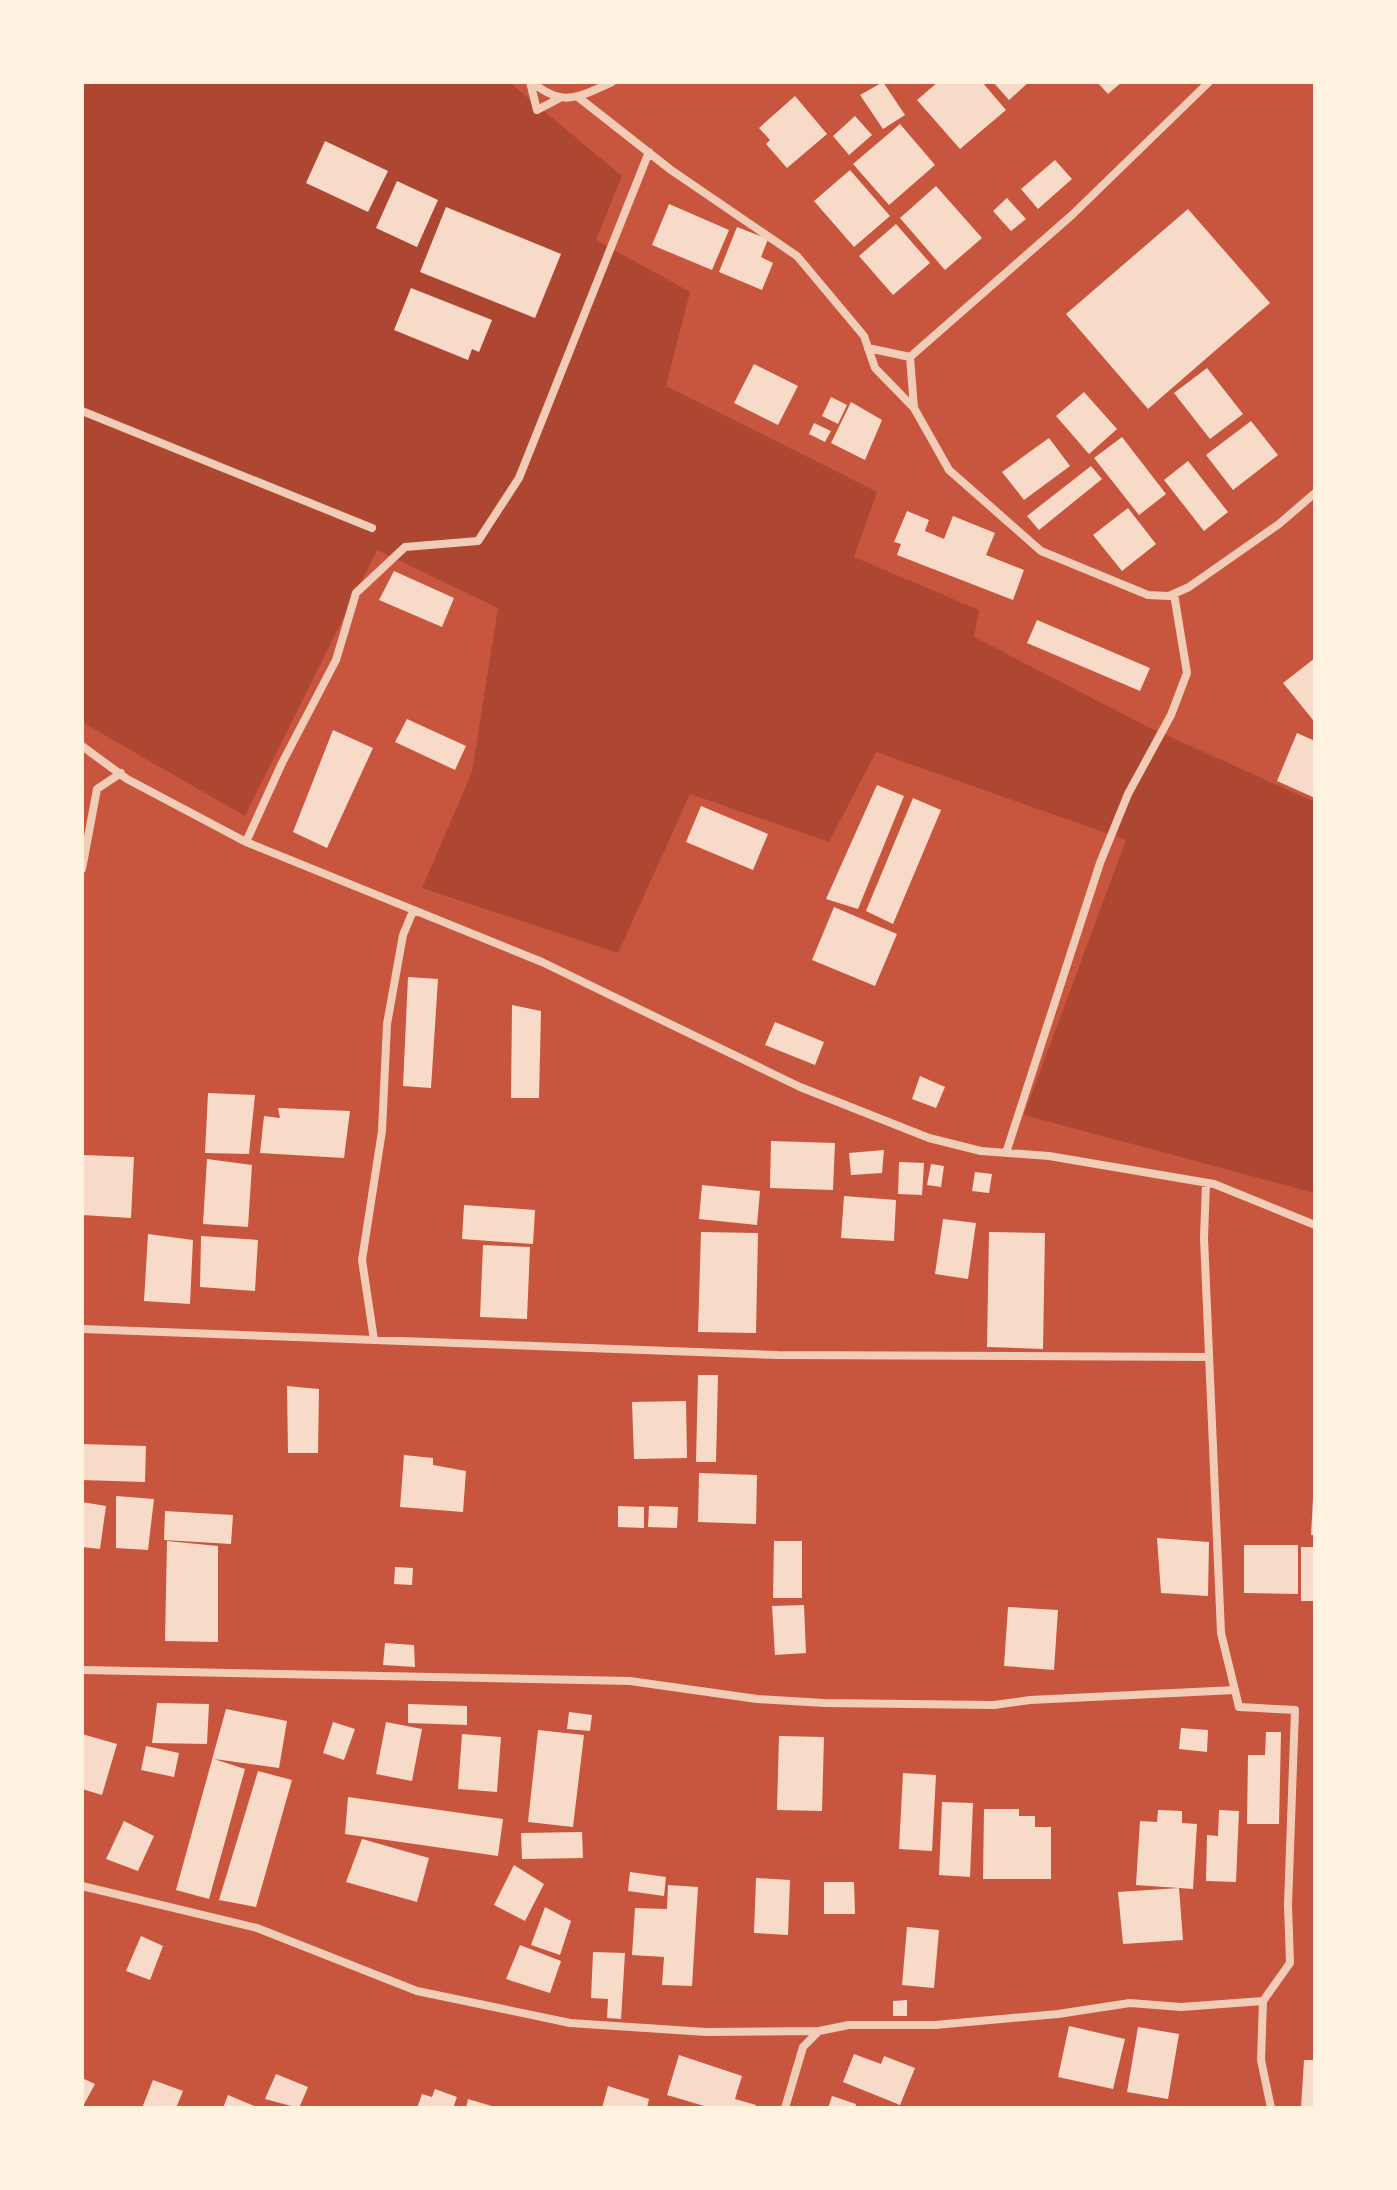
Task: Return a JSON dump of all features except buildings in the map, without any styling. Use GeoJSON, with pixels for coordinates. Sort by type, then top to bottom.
{"type":"FeatureCollection","features":[{"type":"Feature","properties":{"kind":"street"},"geometry":{"type":"LineString","coordinates":[[531,82],[537,110],[561,98]]}},
{"type":"Feature","properties":{"kind":"street"},"geometry":{"type":"LineString","coordinates":[[531,82],[546,94],[561,98],[578,97],[612,82]]}},
{"type":"Feature","properties":{"kind":"street"},"geometry":{"type":"LineString","coordinates":[[910,357],[1072,215],[1209,82]]}},
{"type":"Feature","properties":{"kind":"street"},"geometry":{"type":"LineString","coordinates":[[578,97],[649,152],[797,256],[864,336],[875,368],[914,408],[949,470],[1041,551],[1148,595],[1174,594],[1279,524],[1315,493]]}},
{"type":"Feature","properties":{"kind":"street"},"geometry":{"type":"LineString","coordinates":[[246,842],[282,763],[336,660],[356,593],[405,547],[478,541],[519,478],[649,152]]}},
{"type":"Feature","properties":{"kind":"street"},"geometry":{"type":"LineString","coordinates":[[868,348],[910,357]]}},
{"type":"Feature","properties":{"kind":"street"},"geometry":{"type":"LineString","coordinates":[[910,357],[914,408]]}},
{"type":"Feature","properties":{"kind":"street"},"geometry":{"type":"LineString","coordinates":[[82,411],[372,528]]}},
{"type":"Feature","properties":{"kind":"street"},"geometry":{"type":"LineString","coordinates":[[1006,1153],[1100,863],[1128,794],[1171,715],[1187,673],[1174,594]]}},
{"type":"Feature","properties":{"kind":"street"},"geometry":{"type":"LineString","coordinates":[[82,746],[121,773],[246,842],[542,962],[814,1093],[929,1138],[981,1151],[1049,1156],[1206,1183],[1315,1225]]}},
{"type":"Feature","properties":{"kind":"street"},"geometry":{"type":"LineString","coordinates":[[82,869],[97,789],[121,773]]}},
{"type":"Feature","properties":{"kind":"street"},"geometry":{"type":"LineString","coordinates":[[374,1340],[362,1260],[382,1131],[387,1024],[403,935],[413,911]]}},
{"type":"Feature","properties":{"kind":"street"},"geometry":{"type":"LineString","coordinates":[[1206,1183],[1209,1357],[1221,1633],[1239,1707],[1295,1710],[1290,1963],[1263,2001],[1261,2060],[1271,2108]]}},
{"type":"Feature","properties":{"kind":"street"},"geometry":{"type":"LineString","coordinates":[[82,1329],[778,1355],[1209,1357]]}},
{"type":"Feature","properties":{"kind":"street"},"geometry":{"type":"LineString","coordinates":[[82,1670],[630,1681],[757,1699],[824,1703],[994,1705],[1030,1700],[1235,1690]]}},
{"type":"Feature","properties":{"kind":"street"},"geometry":{"type":"LineString","coordinates":[[82,1886],[257,1928],[417,1991],[570,2023],[706,2032],[819,2031],[849,2025],[935,2025],[1130,2003],[1181,2007],[1263,2001]]}},
{"type":"Feature","properties":{"kind":"street"},"geometry":{"type":"LineString","coordinates":[[785,2108],[803,2047],[819,2031]]}},
{"type":"Feature","properties":{"kind":"shaded area"},"geometry":{"type":"Polygon","coordinates":[[[82,82],[509,82],[622,176],[596,240],[690,292],[666,386],[877,492],[854,557],[979,610],[974,637],[1146,726],[1315,802],[1315,1193],[1024,1115],[1126,840],[876,752],[829,842],[690,794],[618,953],[422,888],[472,772],[498,608],[377,550],[245,816],[82,722],[82,82]]]}}]}
